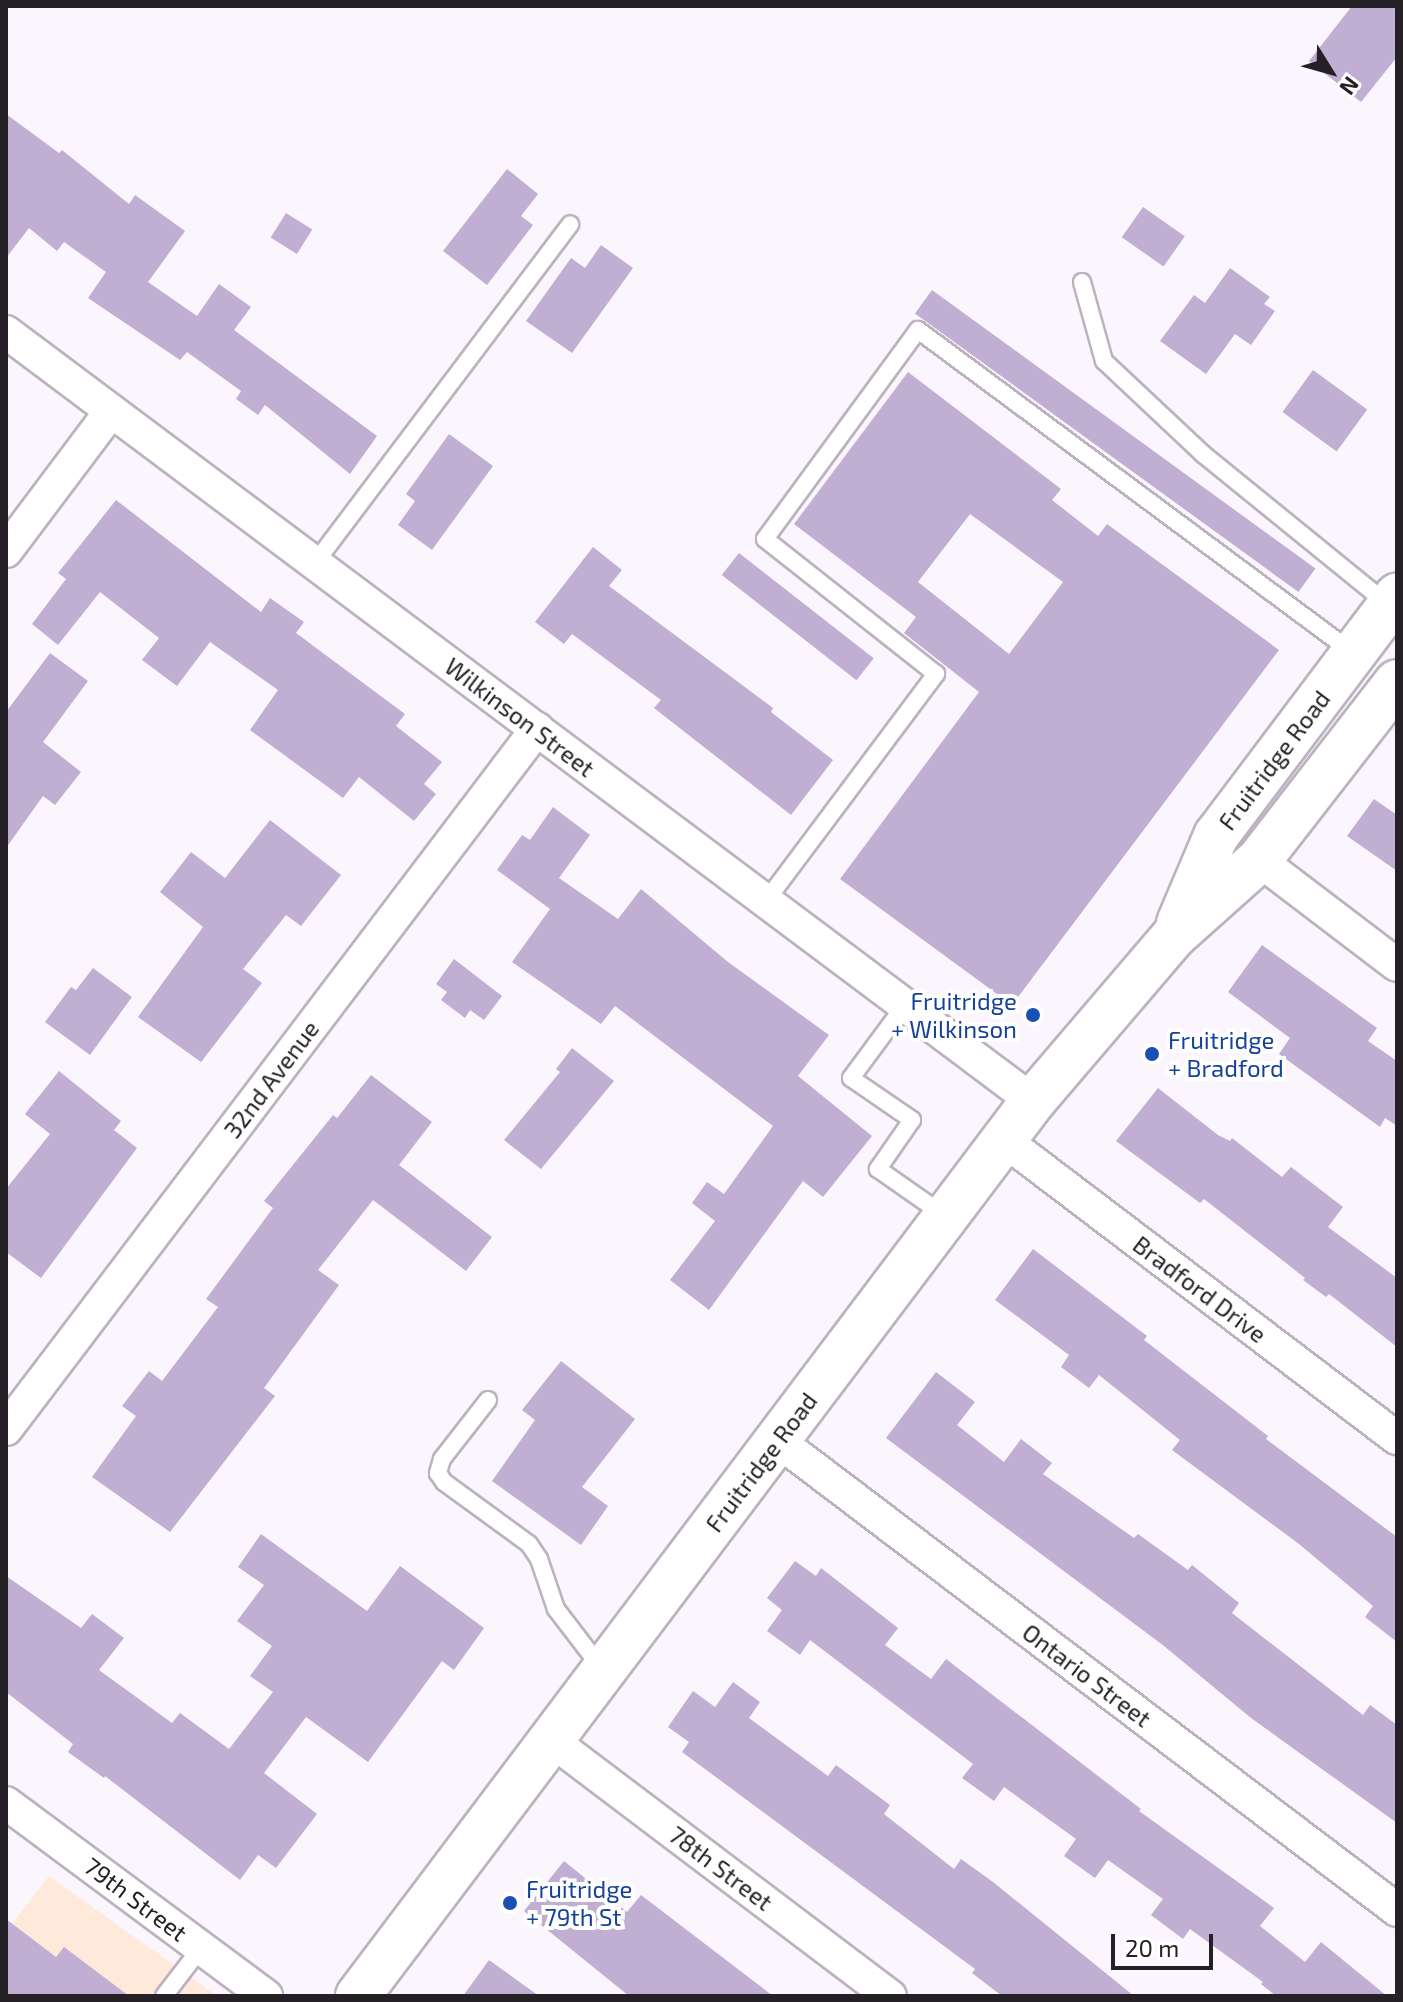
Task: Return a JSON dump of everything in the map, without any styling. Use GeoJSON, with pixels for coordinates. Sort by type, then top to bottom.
{"type":"FeatureCollection","features":[{"type":"Feature","properties":{"kind":"main road","name":"Fruitridge Road"},"geometry":{"type":"LineString","coordinates":[[1174,936],[1216,836],[1394,601]]}},
{"type":"Feature","properties":{"kind":"main road","name":"Fruitridge Road"},"geometry":{"type":"LineString","coordinates":[[358,1996],[1033,1101],[1174,936],[1259,860],[1397,682]]}},
{"type":"Feature","properties":{"kind":"street","name":"Wilkinson Street"},"geometry":{"type":"LineString","coordinates":[[6,332],[1033,1101]]}},
{"type":"Feature","properties":{"kind":"street"},"geometry":{"type":"LineString","coordinates":[[6,551],[111,411]]}},
{"type":"Feature","properties":{"kind":"street","name":"32nd Avenue"},"geometry":{"type":"LineString","coordinates":[[6,1429],[537,729]]}},
{"type":"Feature","properties":{"kind":"street"},"geometry":{"type":"LineString","coordinates":[[1259,860],[1397,965]]}},
{"type":"Feature","properties":{"kind":"street","name":"Bradford Drive"},"geometry":{"type":"LineString","coordinates":[[1004,1140],[1397,1438]]}},
{"type":"Feature","properties":{"kind":"street","name":"Ontario Street"},"geometry":{"type":"LineString","coordinates":[[777,1440],[1397,1910]]}},
{"type":"Feature","properties":{"kind":"street","name":"78th Street"},"geometry":{"type":"LineString","coordinates":[[551,1740],[890,1996]]}},
{"type":"Feature","properties":{"kind":"street","name":"79th Street"},"geometry":{"type":"LineString","coordinates":[[6,1803],[266,1996]]}},
{"type":"Feature","properties":{"kind":"lane"},"geometry":{"type":"LineString","coordinates":[[315,563],[570,224]]}},
{"type":"Feature","properties":{"kind":"lane"},"geometry":{"type":"LineString","coordinates":[[1082,282],[1104,361],[1203,454],[1394,601]]}},
{"type":"Feature","properties":{"kind":"lane"},"geometry":{"type":"LineString","coordinates":[[766,901],[936,674],[765,539],[918,330],[1355,654]]}},
{"type":"Feature","properties":{"kind":"lane"},"geometry":{"type":"LineString","coordinates":[[905,1005],[851,1078],[912,1120],[878,1169],[946,1217]]}},
{"type":"Feature","properties":{"kind":"lane"},"geometry":{"type":"LineString","coordinates":[[488,1400],[442,1459],[438,1473],[444,1482],[529,1544],[539,1559],[556,1609],[603,1671]]}},
{"type":"Feature","properties":{"kind":"lane"},"geometry":{"type":"LineString","coordinates":[[168,1995],[201,1948]]}},
{"type":"Feature","properties":{"kind":"shaded area"},"geometry":{"type":"Polygon","coordinates":[[[49,1876],[217,1996],[6,1996],[6,1932],[49,1876]]]}},
{"type":"Feature","properties":{"kind":"building"},"geometry":{"type":"Polygon","coordinates":[[[1352,6],[1397,6],[1397,57],[1361,102],[1309,61],[1352,6]]]}},
{"type":"Feature","properties":{"kind":"building"},"geometry":{"type":"Polygon","coordinates":[[[6,114],[59,153],[62,150],[129,204],[135,195],[185,231],[148,282],[197,316],[219,284],[251,307],[234,330],[377,436],[350,474],[265,405],[258,415],[236,399],[241,391],[187,352],[180,360],[88,298],[106,272],[64,242],[57,251],[29,228],[6,258],[6,114]]]}},
{"type":"Feature","properties":{"kind":"building"},"geometry":{"type":"Polygon","coordinates":[[[507,169],[538,194],[521,216],[533,225],[487,285],[443,251],[507,169]]]}},
{"type":"Feature","properties":{"kind":"building"},"geometry":{"type":"Polygon","coordinates":[[[1143,207],[1185,236],[1164,267],[1122,237],[1143,207]]]}},
{"type":"Feature","properties":{"kind":"building"},"geometry":{"type":"Polygon","coordinates":[[[286,213],[312,229],[297,254],[271,238],[286,213]]]}},
{"type":"Feature","properties":{"kind":"building"},"geometry":{"type":"Polygon","coordinates":[[[601,245],[633,268],[572,353],[526,321],[571,258],[585,268],[601,245]]]}},
{"type":"Feature","properties":{"kind":"building"},"geometry":{"type":"Polygon","coordinates":[[[1230,268],[1270,297],[1264,304],[1275,311],[1251,345],[1235,334],[1206,374],[1160,341],[1194,295],[1205,303],[1230,268]]]}},
{"type":"Feature","properties":{"kind":"building"},"geometry":{"type":"Polygon","coordinates":[[[932,290],[1315,569],[1298,592],[915,313],[932,290]]]}},
{"type":"Feature","properties":{"kind":"building"},"geometry":{"type":"Polygon","coordinates":[[[1313,370],[1367,409],[1337,451],[1282,412],[1313,370]]]}},
{"type":"Feature","properties":{"kind":"building"},"geometry":{"type":"Polygon","coordinates":[[[908,372],[1061,489],[1052,500],[1098,536],[1107,524],[1279,650],[1012,1005],[840,879],[979,692],[904,633],[916,617],[794,524],[908,372]],[[970,514],[918,582],[1009,654],[1063,582],[970,514]]]}},
{"type":"Feature","properties":{"kind":"building"},"geometry":{"type":"Polygon","coordinates":[[[449,434],[493,466],[432,550],[398,525],[415,501],[406,494],[449,434]]]}},
{"type":"Feature","properties":{"kind":"building"},"geometry":{"type":"Polygon","coordinates":[[[116,500],[261,612],[270,598],[304,622],[296,633],[405,714],[396,726],[442,762],[424,784],[436,794],[414,821],[359,777],[343,798],[250,730],[278,690],[210,642],[177,686],[142,660],[159,638],[100,592],[58,645],[32,624],[66,579],[58,573],[116,500]]]}},
{"type":"Feature","properties":{"kind":"building"},"geometry":{"type":"Polygon","coordinates":[[[593,547],[622,570],[609,586],[773,708],[771,712],[833,760],[791,815],[654,708],[661,700],[572,634],[564,644],[535,622],[593,547]]]}},
{"type":"Feature","properties":{"kind":"building"},"geometry":{"type":"Polygon","coordinates":[[[739,553],[874,658],[857,680],[722,575],[739,553]]]}},
{"type":"Feature","properties":{"kind":"building"},"geometry":{"type":"Polygon","coordinates":[[[50,653],[88,681],[43,742],[81,772],[55,805],[43,796],[6,848],[6,712],[50,653]]]}},
{"type":"Feature","properties":{"kind":"building"},"geometry":{"type":"Polygon","coordinates":[[[1374,799],[1397,815],[1397,871],[1347,836],[1374,799]]]}},
{"type":"Feature","properties":{"kind":"building"},"geometry":{"type":"Polygon","coordinates":[[[553,807],[590,835],[559,878],[618,919],[641,889],[728,962],[829,1035],[798,1076],[872,1136],[823,1197],[803,1181],[709,1310],[670,1280],[715,1221],[692,1203],[707,1182],[724,1194],[773,1126],[615,1006],[601,1024],[512,962],[550,909],[497,870],[522,835],[530,840],[553,807]]]}},
{"type":"Feature","properties":{"kind":"building"},"geometry":{"type":"Polygon","coordinates":[[[270,820],[341,875],[301,926],[286,915],[243,969],[262,983],[201,1062],[138,1017],[203,927],[160,892],[191,852],[225,878],[270,820]]]}},
{"type":"Feature","properties":{"kind":"building"},"geometry":{"type":"Polygon","coordinates":[[[1262,945],[1377,1028],[1368,1041],[1397,1061],[1397,1126],[1385,1118],[1380,1127],[1279,1054],[1290,1038],[1228,992],[1262,945]]]}},
{"type":"Feature","properties":{"kind":"building"},"geometry":{"type":"Polygon","coordinates":[[[454,959],[502,996],[484,1020],[470,1010],[465,1018],[441,1000],[447,992],[436,984],[454,959]]]}},
{"type":"Feature","properties":{"kind":"building"},"geometry":{"type":"Polygon","coordinates":[[[93,968],[132,997],[90,1055],[45,1022],[71,987],[76,990],[93,968]]]}},
{"type":"Feature","properties":{"kind":"building"},"geometry":{"type":"Polygon","coordinates":[[[572,1048],[614,1081],[541,1169],[504,1140],[560,1072],[556,1069],[572,1048]]]}},
{"type":"Feature","properties":{"kind":"building"},"geometry":{"type":"Polygon","coordinates":[[[59,1071],[121,1121],[114,1130],[137,1148],[41,1278],[6,1252],[6,1189],[50,1134],[25,1114],[59,1071]]]}},
{"type":"Feature","properties":{"kind":"building"},"geometry":{"type":"Polygon","coordinates":[[[371,1075],[432,1122],[399,1165],[492,1237],[466,1271],[373,1200],[318,1270],[339,1285],[264,1388],[275,1396],[170,1532],[92,1477],[136,1416],[122,1406],[149,1371],[162,1381],[218,1307],[206,1299],[273,1208],[264,1201],[333,1115],[337,1118],[371,1075]]]}},
{"type":"Feature","properties":{"kind":"building"},"geometry":{"type":"Polygon","coordinates":[[[1158,1088],[1218,1135],[1230,1141],[1232,1138],[1282,1177],[1291,1167],[1343,1207],[1328,1227],[1397,1278],[1397,1347],[1329,1294],[1326,1297],[1303,1280],[1305,1278],[1204,1199],[1200,1203],[1116,1141],[1158,1088]]]}},
{"type":"Feature","properties":{"kind":"building"},"geometry":{"type":"Polygon","coordinates":[[[1033,1249],[1147,1336],[1144,1340],[1268,1436],[1266,1439],[1397,1537],[1397,1642],[1365,1617],[1373,1606],[1299,1544],[1172,1450],[1180,1440],[1099,1375],[1089,1388],[1061,1367],[1069,1355],[995,1300],[1033,1249]]]}},
{"type":"Feature","properties":{"kind":"building"},"geometry":{"type":"Polygon","coordinates":[[[561,1361],[635,1419],[582,1487],[608,1506],[581,1545],[492,1481],[535,1420],[522,1410],[561,1361]]]}},
{"type":"Feature","properties":{"kind":"building"},"geometry":{"type":"Polygon","coordinates":[[[936,1372],[975,1402],[957,1425],[1004,1462],[1021,1439],[1052,1463],[1043,1474],[1134,1538],[1138,1534],[1188,1570],[1192,1565],[1239,1603],[1232,1613],[1363,1715],[1370,1705],[1397,1725],[1397,1823],[1251,1718],[1164,1646],[886,1438],[936,1372]]]}},
{"type":"Feature","properties":{"kind":"building"},"geometry":{"type":"Polygon","coordinates":[[[261,1534],[367,1611],[400,1566],[484,1628],[454,1670],[442,1661],[368,1762],[306,1717],[264,1773],[317,1814],[276,1868],[258,1855],[240,1880],[105,1776],[68,1752],[73,1744],[6,1692],[6,1576],[81,1628],[92,1614],[124,1638],[99,1670],[172,1723],[180,1713],[229,1749],[273,1692],[250,1676],[272,1646],[237,1621],[264,1585],[238,1567],[261,1534]]]}},
{"type":"Feature","properties":{"kind":"building"},"geometry":{"type":"Polygon","coordinates":[[[795,1561],[816,1576],[821,1568],[898,1628],[885,1645],[931,1679],[946,1659],[1141,1809],[1139,1811],[1274,1908],[1260,1926],[1305,1962],[1321,1942],[1387,1996],[1276,1996],[1261,1984],[1263,1982],[1190,1929],[1183,1939],[1151,1915],[1163,1899],[1108,1860],[1095,1878],[1064,1856],[1076,1839],[1004,1787],[994,1801],[962,1778],[973,1764],[810,1640],[800,1655],[767,1631],[782,1610],[767,1598],[795,1561]]]}},
{"type":"Feature","properties":{"kind":"building"},"geometry":{"type":"Polygon","coordinates":[[[733,1682],[760,1702],[749,1718],[828,1776],[836,1765],[890,1805],[884,1814],[954,1869],[961,1859],[1134,1996],[1002,1996],[972,1973],[975,1969],[682,1752],[689,1742],[668,1727],[693,1691],[715,1707],[733,1682]]]}},
{"type":"Feature","properties":{"kind":"building"},"geometry":{"type":"Polygon","coordinates":[[[564,1861],[627,1912],[641,1895],[773,1996],[629,1996],[524,1911],[564,1861]]]}},
{"type":"Feature","properties":{"kind":"building"},"geometry":{"type":"Polygon","coordinates":[[[6,1919],[56,1957],[64,1947],[129,1996],[6,1996],[6,1919]]]}},
{"type":"Feature","properties":{"kind":"building"},"geometry":{"type":"Polygon","coordinates":[[[489,1960],[539,1996],[463,1996],[489,1960]]]}},
{"type":"Feature","properties":{"kind":"place","name":"Fruitridge + Wilkinson"},"geometry":{"type":"Point","coordinates":[1033,1015]}},
{"type":"Feature","properties":{"kind":"place","name":"Fruitridge + Bradford"},"geometry":{"type":"Point","coordinates":[1152,1054]}},
{"type":"Feature","properties":{"kind":"place","name":"Fruitridge + 79th St"},"geometry":{"type":"Point","coordinates":[510,1903]}}]}
